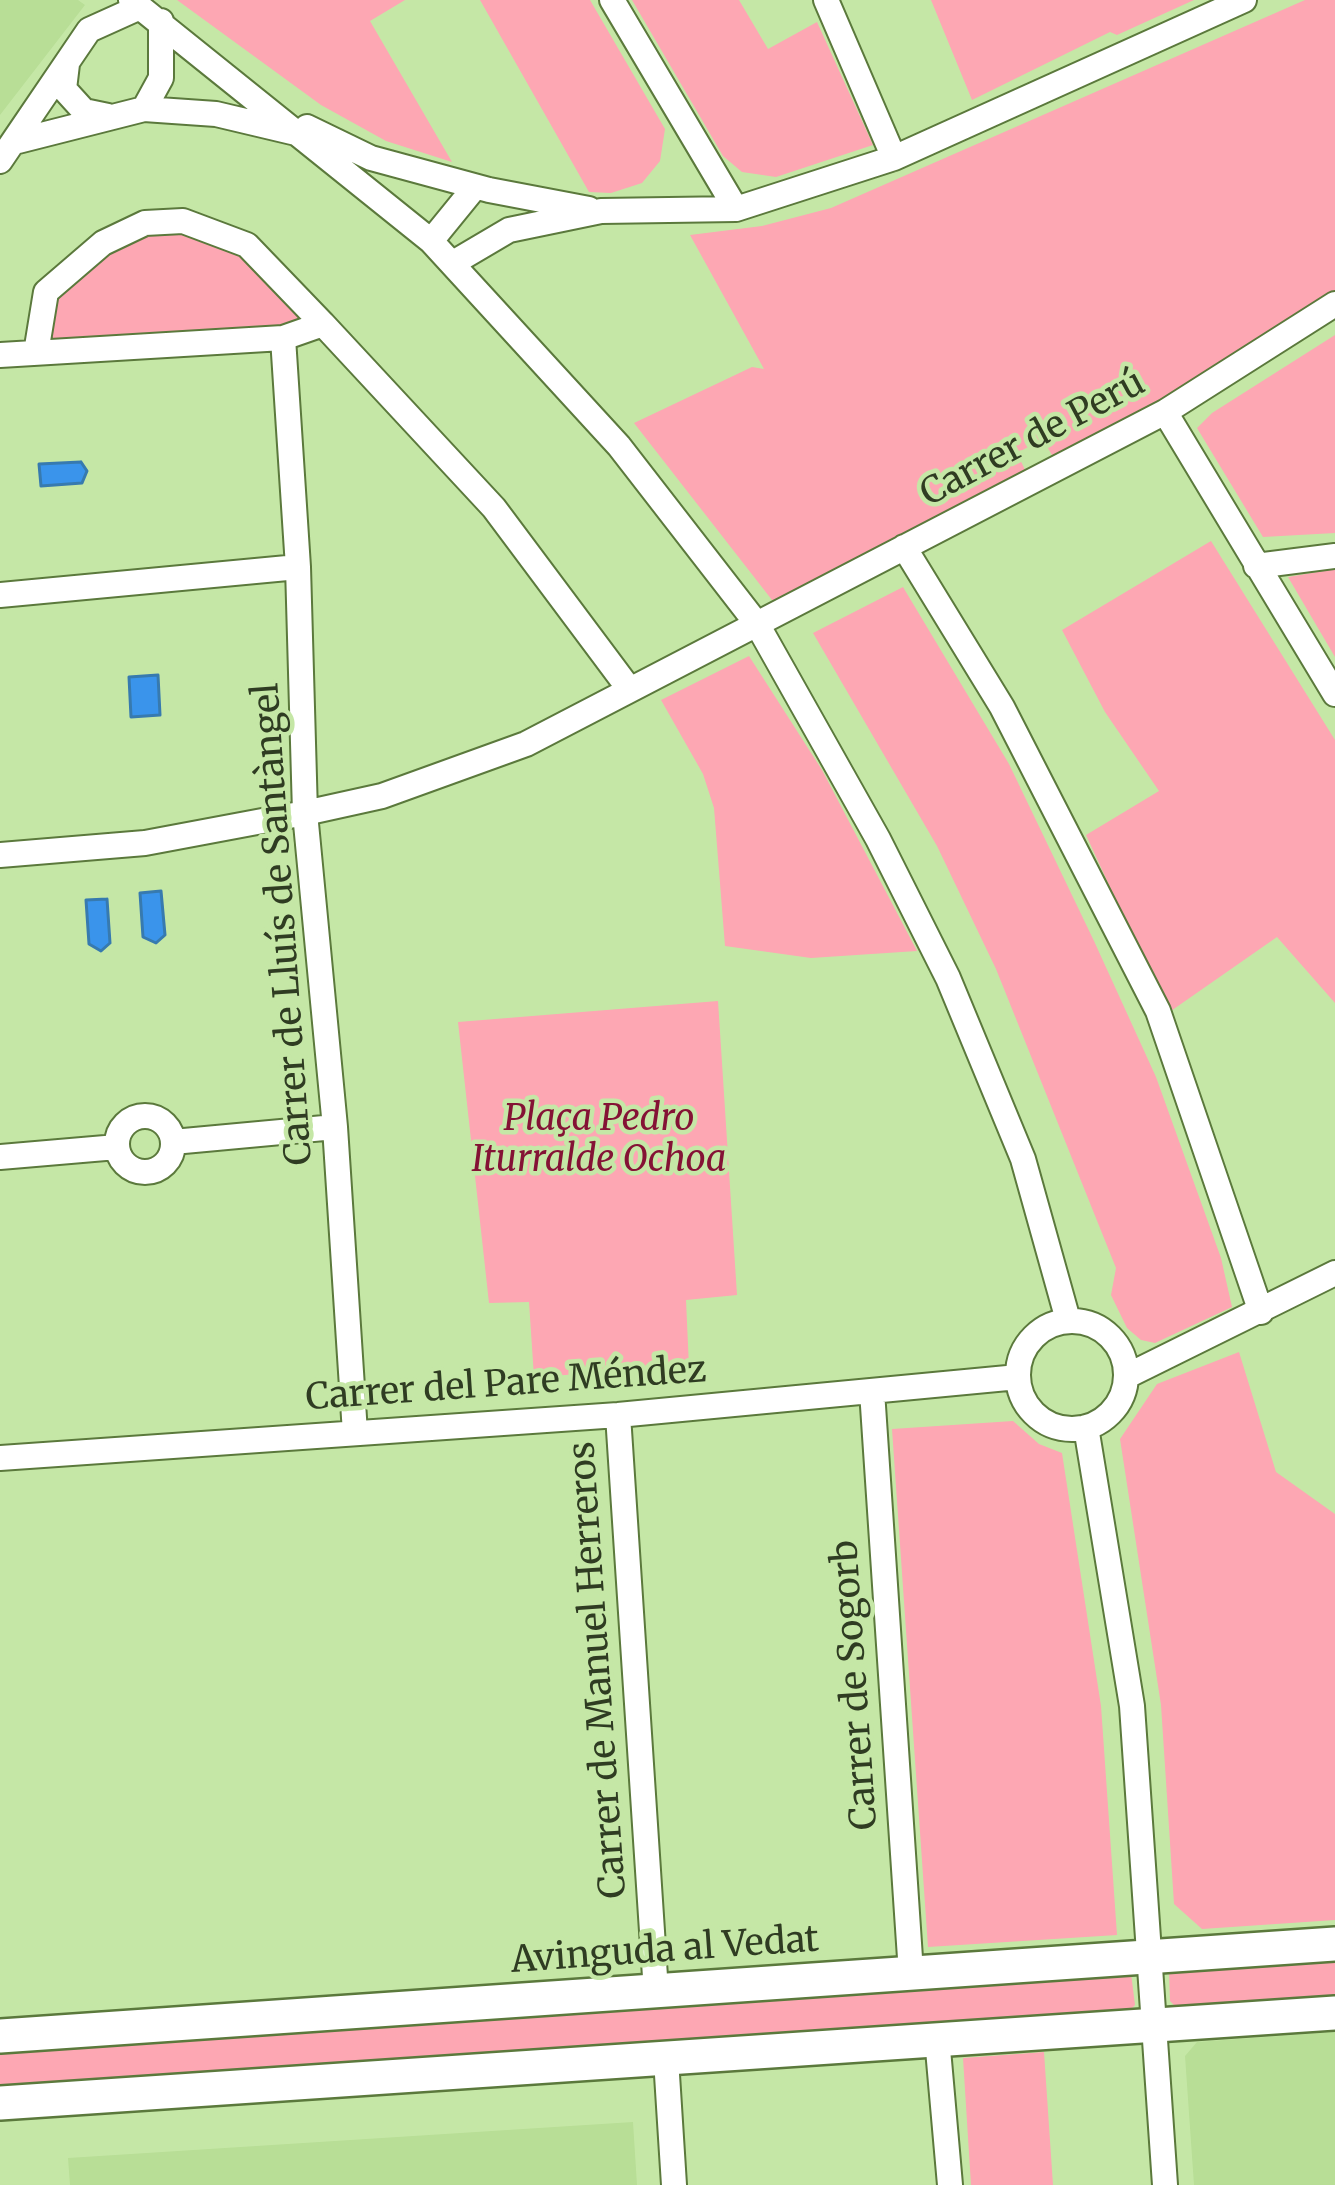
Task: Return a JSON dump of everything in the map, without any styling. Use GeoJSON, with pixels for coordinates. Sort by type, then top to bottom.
{"type":"FeatureCollection","features":[{"type":"Feature","properties":{"kind":"street"},"geometry":{"type":"LineString","coordinates":[[612,0],[736,209]]}},
{"type":"Feature","properties":{"kind":"street"},"geometry":{"type":"LineString","coordinates":[[826,0],[894,158]]}},
{"type":"Feature","properties":{"kind":"street"},"geometry":{"type":"LineString","coordinates":[[453,263],[509,230],[601,212],[736,209],[894,158],[1244,0]]}},
{"type":"Feature","properties":{"kind":"street"},"geometry":{"type":"LineString","coordinates":[[0,161],[18,141],[68,56],[89,30],[135,3],[278,113],[453,263],[619,446],[757,624],[868,819],[948,978],[1023,1159],[1068,1320]]}},
{"type":"Feature","properties":{"kind":"street"},"geometry":{"type":"LineString","coordinates":[[144,109],[161,78],[161,21]]}},
{"type":"Feature","properties":{"kind":"street"},"geometry":{"type":"LineString","coordinates":[[68,56],[64,88],[84,111],[110,116]]}},
{"type":"Feature","properties":{"kind":"street"},"geometry":{"type":"LineString","coordinates":[[18,141],[144,109],[217,114],[304,135]]}},
{"type":"Feature","properties":{"kind":"street"},"geometry":{"type":"LineString","coordinates":[[278,113],[370,158],[475,187],[601,212]]}},
{"type":"Feature","properties":{"kind":"street"},"geometry":{"type":"LineString","coordinates":[[431,241],[475,187]]}},
{"type":"Feature","properties":{"kind":"street"},"geometry":{"type":"LineString","coordinates":[[36,353],[46,292],[103,243],[145,223],[183,221],[247,245],[494,508],[630,690]]}},
{"type":"Feature","properties":{"kind":"street","name":"Carrer de Perú"},"geometry":{"type":"LineString","coordinates":[[0,855],[146,843],[305,813],[382,796],[526,745],[1165,412],[1335,304]]}},
{"type":"Feature","properties":{"kind":"street"},"geometry":{"type":"LineString","coordinates":[[0,355],[283,338],[323,324]]}},
{"type":"Feature","properties":{"kind":"street","name":"Carrer de Lluís de Santàngel"},"geometry":{"type":"LineString","coordinates":[[283,338],[298,567],[305,813],[335,1126],[355,1433]]}},
{"type":"Feature","properties":{"kind":"street"},"geometry":{"type":"LineString","coordinates":[[1165,412],[1335,694]]}},
{"type":"Feature","properties":{"kind":"street"},"geometry":{"type":"LineString","coordinates":[[904,548],[1002,707],[1157,1011],[1261,1312]]}},
{"type":"Feature","properties":{"kind":"street"},"geometry":{"type":"LineString","coordinates":[[1256,566],[1335,556]]}},
{"type":"Feature","properties":{"kind":"street"},"geometry":{"type":"LineString","coordinates":[[0,595],[298,567]]}},
{"type":"Feature","properties":{"kind":"street"},"geometry":{"type":"LineString","coordinates":[[142,1116],[168,1128],[173,1142],[161,1168],[147,1173],[121,1160],[117,1147],[119,1132],[142,1116]]}},
{"type":"Feature","properties":{"kind":"street"},"geometry":{"type":"LineString","coordinates":[[173,1142],[335,1126]]}},
{"type":"Feature","properties":{"kind":"street"},"geometry":{"type":"LineString","coordinates":[[0,1157],[117,1147]]}},
{"type":"Feature","properties":{"kind":"street"},"geometry":{"type":"LineString","coordinates":[[1127,1376],[1335,1273]]}},
{"type":"Feature","properties":{"kind":"street"},"geometry":{"type":"LineString","coordinates":[[1068,1320],[1100,1327],[1120,1347],[1127,1376],[1116,1409],[1086,1427],[1057,1428],[1040,1419],[1022,1396],[1018,1377],[1023,1352],[1034,1336],[1068,1320]]}},
{"type":"Feature","properties":{"kind":"street","name":"Carrer del Pare Méndez"},"geometry":{"type":"LineString","coordinates":[[0,1457],[618,1415],[1018,1377]]}},
{"type":"Feature","properties":{"kind":"street","name":"Carrer de Sogorb"},"geometry":{"type":"LineString","coordinates":[[872,1391],[911,1973]]}},
{"type":"Feature","properties":{"kind":"street","name":"Carrer de Manuel Herreros"},"geometry":{"type":"LineString","coordinates":[[618,1415],[656,1992]]}},
{"type":"Feature","properties":{"kind":"street"},"geometry":{"type":"LineString","coordinates":[[1086,1427],[1132,1706],[1165,2185]]}},
{"type":"Feature","properties":{"kind":"street","name":"Avinguda al Vedat"},"geometry":{"type":"LineString","coordinates":[[0,2036],[1335,1945]]}},
{"type":"Feature","properties":{"kind":"street"},"geometry":{"type":"LineString","coordinates":[[0,2103],[1335,2013]]}},
{"type":"Feature","properties":{"kind":"street"},"geometry":{"type":"LineString","coordinates":[[937,2038],[950,2185]]}},
{"type":"Feature","properties":{"kind":"street"},"geometry":{"type":"LineString","coordinates":[[666,2059],[674,2185]]}},
{"type":"Feature","properties":{"kind":"shaded area"},"geometry":{"type":"Polygon","coordinates":[[[0,0],[78,0],[85,5],[0,115],[0,0]]]}},
{"type":"Feature","properties":{"kind":"shaded area"},"geometry":{"type":"Polygon","coordinates":[[[1335,2032],[1335,2185],[1194,2185],[1185,2056],[1197,2042],[1335,2032]]]}},
{"type":"Feature","properties":{"kind":"shaded area"},"geometry":{"type":"Polygon","coordinates":[[[633,2122],[637,2185],[70,2185],[68,2158],[633,2122]]]}},
{"type":"Feature","properties":{"kind":"green space"},"geometry":{"type":"Polygon","coordinates":[[[177,0],[405,0],[370,21],[452,162],[386,141],[321,105],[177,0]]]}},
{"type":"Feature","properties":{"kind":"green space"},"geometry":{"type":"Polygon","coordinates":[[[480,0],[590,0],[665,129],[660,161],[642,183],[611,193],[589,192],[480,0]]]}},
{"type":"Feature","properties":{"kind":"green space"},"geometry":{"type":"Polygon","coordinates":[[[632,0],[739,0],[768,49],[817,22],[873,145],[776,177],[742,172],[723,156],[632,0]]]}},
{"type":"Feature","properties":{"kind":"green space"},"geometry":{"type":"Polygon","coordinates":[[[931,0],[1194,0],[1117,35],[1110,32],[972,100],[931,0]]]}},
{"type":"Feature","properties":{"kind":"green space"},"geometry":{"type":"Polygon","coordinates":[[[1305,0],[1335,0],[1335,291],[1145,410],[1054,459],[1043,439],[1017,453],[1027,474],[787,603],[772,600],[634,423],[752,367],[764,369],[690,235],[762,226],[831,208],[1305,0]]]}},
{"type":"Feature","properties":{"kind":"green space"},"geometry":{"type":"Polygon","coordinates":[[[184,226],[241,249],[311,321],[280,331],[41,348],[48,295],[103,248],[149,229],[184,226]]]}},
{"type":"Feature","properties":{"kind":"green space"},"geometry":{"type":"Polygon","coordinates":[[[1335,335],[1335,533],[1263,537],[1197,428],[1212,413],[1335,335]]]}},
{"type":"Feature","properties":{"kind":"green space"},"geometry":{"type":"Polygon","coordinates":[[[1211,541],[1335,740],[1335,1003],[1277,937],[1168,1013],[1086,835],[1159,791],[1105,712],[1062,630],[1211,541]]]}},
{"type":"Feature","properties":{"kind":"green space"},"geometry":{"type":"Polygon","coordinates":[[[1335,569],[1335,657],[1288,577],[1335,569]]]}},
{"type":"Feature","properties":{"kind":"green space"},"geometry":{"type":"Polygon","coordinates":[[[903,587],[1009,764],[1094,941],[1156,1077],[1221,1258],[1232,1307],[1155,1343],[1141,1340],[1127,1328],[1111,1295],[1116,1268],[996,969],[937,846],[813,633],[903,587]]]}},
{"type":"Feature","properties":{"kind":"green space"},"geometry":{"type":"Polygon","coordinates":[[[749,656],[822,770],[917,951],[811,958],[725,946],[714,808],[703,774],[661,700],[749,656]]]}},
{"type":"Feature","properties":{"kind":"green space","name":"Plaça Pedro Iturralde Ochoa"},"geometry":{"type":"Polygon","coordinates":[[[718,1001],[737,1295],[686,1300],[689,1367],[534,1377],[529,1302],[489,1303],[458,1022],[718,1001]]]}},
{"type":"Feature","properties":{"kind":"green space"},"geometry":{"type":"Polygon","coordinates":[[[1239,1352],[1276,1472],[1335,1514],[1335,1920],[1202,1929],[1174,1904],[1161,1705],[1120,1439],[1157,1384],[1239,1352]]]}},
{"type":"Feature","properties":{"kind":"green space"},"geometry":{"type":"Polygon","coordinates":[[[1013,1421],[1039,1444],[1062,1453],[1101,1706],[1117,1935],[928,1947],[892,1429],[1013,1421]]]}},
{"type":"Feature","properties":{"kind":"green space"},"geometry":{"type":"Polygon","coordinates":[[[1335,1957],[1335,1995],[1175,2006],[1170,2001],[1169,1970],[1335,1957]]]}},
{"type":"Feature","properties":{"kind":"green space"},"geometry":{"type":"Polygon","coordinates":[[[1131,1973],[1135,2005],[1129,2011],[0,2085],[0,2048],[1131,1973]]]}},
{"type":"Feature","properties":{"kind":"green space"},"geometry":{"type":"Polygon","coordinates":[[[1044,2052],[1053,2185],[971,2185],[963,2058],[1044,2052]]]}},
{"type":"Feature","properties":{"kind":"water"},"geometry":{"type":"Polygon","coordinates":[[[81,462],[87,471],[82,483],[41,486],[39,464],[81,462]]]}},
{"type":"Feature","properties":{"kind":"water"},"geometry":{"type":"Polygon","coordinates":[[[158,675],[160,715],[131,717],[129,677],[158,675]]]}},
{"type":"Feature","properties":{"kind":"water"},"geometry":{"type":"Polygon","coordinates":[[[161,891],[165,935],[156,943],[143,937],[140,893],[161,891]]]}},
{"type":"Feature","properties":{"kind":"water"},"geometry":{"type":"Polygon","coordinates":[[[107,899],[110,943],[101,951],[89,944],[86,900],[107,899]]]}}]}
